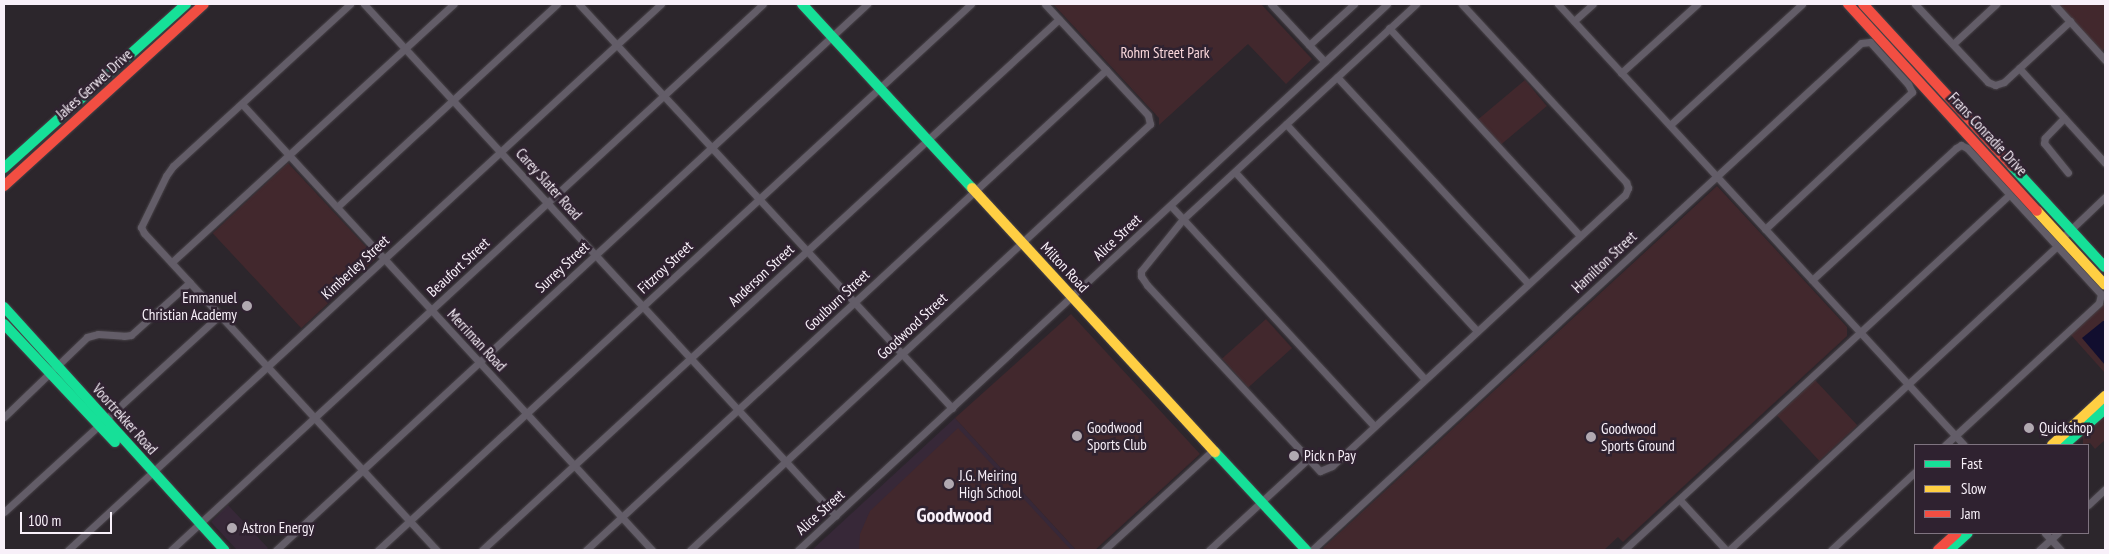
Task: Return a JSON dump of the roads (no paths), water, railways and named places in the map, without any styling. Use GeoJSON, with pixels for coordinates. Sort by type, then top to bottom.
{"type":"FeatureCollection","features":[{"type":"Feature","properties":{"kind":"main road","name":"Jakes Gerwel Drive"},"geometry":{"type":"LineString","coordinates":[[4,168],[186,4]]}},
{"type":"Feature","properties":{"kind":"main road","name":"Jakes Gerwel Drive"},"geometry":{"type":"LineString","coordinates":[[4,186],[204,4]]}},
{"type":"Feature","properties":{"kind":"main road","name":"Milton Road"},"geometry":{"type":"LineString","coordinates":[[802,4],[1306,550]]}},
{"type":"Feature","properties":{"kind":"main road","name":"Frans Conradie Drive"},"geometry":{"type":"LineString","coordinates":[[1848,4],[2066,233],[2105,268]]}},
{"type":"Feature","properties":{"kind":"main road","name":"Frans Conradie Drive"},"geometry":{"type":"LineString","coordinates":[[1863,4],[2066,233],[2105,284]]}},
{"type":"Feature","properties":{"kind":"main road","name":"Voortrekker Road"},"geometry":{"type":"LineString","coordinates":[[4,307],[53,370]]}},
{"type":"Feature","properties":{"kind":"main road","name":"Voortrekker Road"},"geometry":{"type":"LineString","coordinates":[[4,324],[53,370],[197,526],[224,550]]}},
{"type":"Feature","properties":{"kind":"main road"},"geometry":{"type":"LineString","coordinates":[[2053,444],[2105,396]]}},
{"type":"Feature","properties":{"kind":"main road"},"geometry":{"type":"LineString","coordinates":[[2065,444],[2105,409]]}},
{"type":"Feature","properties":{"kind":"main road","name":"Voortrekker Road"},"geometry":{"type":"LineString","coordinates":[[197,526],[214,550]]}},
{"type":"Feature","properties":{"kind":"main road"},"geometry":{"type":"LineString","coordinates":[[1938,550],[1956,534]]}},
{"type":"Feature","properties":{"kind":"main road"},"geometry":{"type":"LineString","coordinates":[[1950,550],[1967,534]]}},
{"type":"Feature","properties":{"kind":"street"},"geometry":{"type":"LineString","coordinates":[[350,4],[169,171],[140,224],[144,232],[437,550]]}},
{"type":"Feature","properties":{"kind":"street","name":"Carey Slater Road"},"geometry":{"type":"LineString","coordinates":[[364,4],[836,516]]}},
{"type":"Feature","properties":{"kind":"street"},"geometry":{"type":"LineString","coordinates":[[172,262],[454,4]]}},
{"type":"Feature","properties":{"kind":"street"},"geometry":{"type":"LineString","coordinates":[[338,207],[556,4]]}},
{"type":"Feature","properties":{"kind":"street"},"geometry":{"type":"LineString","coordinates":[[579,4],[853,303],[952,408]]}},
{"type":"Feature","properties":{"kind":"street","name":"Kimberley Street"},"geometry":{"type":"LineString","coordinates":[[68,550],[661,4]]}},
{"type":"Feature","properties":{"kind":"street","name":"Beaufort Street"},"geometry":{"type":"LineString","coordinates":[[171,550],[763,4]]}},
{"type":"Feature","properties":{"kind":"street","name":"Surrey Street"},"geometry":{"type":"LineString","coordinates":[[276,550],[867,4]]}},
{"type":"Feature","properties":{"kind":"street","name":"Fitzroy Street"},"geometry":{"type":"LineString","coordinates":[[378,550],[971,4]]}},
{"type":"Feature","properties":{"kind":"street"},"geometry":{"type":"LineString","coordinates":[[1045,4],[1106,70]]}},
{"type":"Feature","properties":{"kind":"street"},"geometry":{"type":"LineString","coordinates":[[1271,4],[1325,62]]}},
{"type":"Feature","properties":{"kind":"street"},"geometry":{"type":"LineString","coordinates":[[1309,45],[1354,4]]}},
{"type":"Feature","properties":{"kind":"street","name":"Alice Street"},"geometry":{"type":"LineString","coordinates":[[798,550],[1387,4]]}},
{"type":"Feature","properties":{"kind":"street"},"geometry":{"type":"LineString","coordinates":[[1416,4],[1183,219],[1144,266],[1142,279],[1316,468],[1324,471],[1625,195],[1628,185],[1462,4]]}},
{"type":"Feature","properties":{"kind":"street"},"geometry":{"type":"LineString","coordinates":[[1558,4],[1963,444]]}},
{"type":"Feature","properties":{"kind":"street"},"geometry":{"type":"LineString","coordinates":[[1574,21],[1593,4]]}},
{"type":"Feature","properties":{"kind":"street"},"geometry":{"type":"LineString","coordinates":[[1621,73],[1696,4]]}},
{"type":"Feature","properties":{"kind":"street"},"geometry":{"type":"LineString","coordinates":[[1670,125],[1802,4]]}},
{"type":"Feature","properties":{"kind":"street"},"geometry":{"type":"LineString","coordinates":[[1915,4],[1990,83],[2002,83],[2070,21]]}},
{"type":"Feature","properties":{"kind":"street"},"geometry":{"type":"LineString","coordinates":[[1953,44],[1996,4]]}},
{"type":"Feature","properties":{"kind":"street"},"geometry":{"type":"LineString","coordinates":[[2054,4],[2105,60]]}},
{"type":"Feature","properties":{"kind":"street","name":"Anderson Street"},"geometry":{"type":"LineString","coordinates":[[482,550],[1058,19]]}},
{"type":"Feature","properties":{"kind":"street"},"geometry":{"type":"LineString","coordinates":[[1389,28],[1580,236]]}},
{"type":"Feature","properties":{"kind":"street","name":"Hamilton Street"},"geometry":{"type":"LineString","coordinates":[[1312,550],[1864,42],[1870,42],[1912,90],[1910,95],[1765,229]]}},
{"type":"Feature","properties":{"kind":"street"},"geometry":{"type":"LineString","coordinates":[[2019,68],[2105,163]]}},
{"type":"Feature","properties":{"kind":"street","name":"Goodwood Street"},"geometry":{"type":"LineString","coordinates":[[690,550],[1145,130],[1150,121],[1148,115],[1106,70]]}},
{"type":"Feature","properties":{"kind":"street","name":"Goulburn Street"},"geometry":{"type":"LineString","coordinates":[[586,550],[1106,70]]}},
{"type":"Feature","properties":{"kind":"street"},"geometry":{"type":"LineString","coordinates":[[1337,77],[1528,283]]}},
{"type":"Feature","properties":{"kind":"street","name":"Merriman Road"},"geometry":{"type":"LineString","coordinates":[[242,104],[652,550]]}},
{"type":"Feature","properties":{"kind":"street"},"geometry":{"type":"LineString","coordinates":[[2064,118],[2045,138],[2044,142],[2068,173]]}},
{"type":"Feature","properties":{"kind":"street"},"geometry":{"type":"LineString","coordinates":[[1286,124],[1477,331]]}},
{"type":"Feature","properties":{"kind":"street"},"geometry":{"type":"LineString","coordinates":[[1812,280],[1956,148],[1961,146],[1967,148],[2102,297],[2099,304],[1945,444]]}},
{"type":"Feature","properties":{"kind":"street"},"geometry":{"type":"LineString","coordinates":[[1235,172],[1425,379]]}},
{"type":"Feature","properties":{"kind":"street"},"geometry":{"type":"LineString","coordinates":[[1624,550],[2009,195]]}},
{"type":"Feature","properties":{"kind":"street"},"geometry":{"type":"LineString","coordinates":[[2066,233],[2105,197]]}},
{"type":"Feature","properties":{"kind":"street"},"geometry":{"type":"LineString","coordinates":[[1171,206],[1374,426]]}},
{"type":"Feature","properties":{"kind":"street"},"geometry":{"type":"LineString","coordinates":[[1680,500],[1727,550],[2057,246]]}},
{"type":"Feature","properties":{"kind":"street"},"geometry":{"type":"LineString","coordinates":[[4,417],[88,337],[98,334],[124,336],[135,332],[190,282]]}},
{"type":"Feature","properties":{"kind":"street"},"geometry":{"type":"LineString","coordinates":[[4,512],[220,314]]}},
{"type":"Feature","properties":{"kind":"street"},"geometry":{"type":"LineString","coordinates":[[1104,550],[1214,450]]}},
{"type":"Feature","properties":{"kind":"street"},"geometry":{"type":"LineString","coordinates":[[1209,550],[1308,459]]}},
{"type":"Feature","properties":{"kind":"street"},"geometry":{"type":"LineString","coordinates":[[1831,550],[1914,473]]}},
{"type":"Feature","properties":{"kind":"street"},"geometry":{"type":"LineString","coordinates":[[2089,504],[2105,489]]}},
{"type":"Feature","properties":{"kind":"street"},"geometry":{"type":"LineString","coordinates":[[2046,534],[2061,550]]}},
{"type":"Feature","properties":{"kind":"street"},"geometry":{"type":"LineString","coordinates":[[2039,550],[2057,534]]}},
{"type":"Feature","properties":{"kind":"place","name":"Emmanuel Christian Academy"},"geometry":{"type":"Point","coordinates":[247,306]}},
{"type":"Feature","properties":{"kind":"place","name":"Quickshop"},"geometry":{"type":"Point","coordinates":[2029,428]}},
{"type":"Feature","properties":{"kind":"place","name":"Goodwood Sports Club"},"geometry":{"type":"Point","coordinates":[1077,436]}},
{"type":"Feature","properties":{"kind":"place","name":"Goodwood Sports Ground"},"geometry":{"type":"Point","coordinates":[1591,437]}},
{"type":"Feature","properties":{"kind":"place","name":"Pick n Pay"},"geometry":{"type":"Point","coordinates":[1294,456]}},
{"type":"Feature","properties":{"kind":"place","name":"J.G. Meiring High School"},"geometry":{"type":"Point","coordinates":[949,484]}},
{"type":"Feature","properties":{"kind":"place","name":"Astron Energy"},"geometry":{"type":"Point","coordinates":[232,528]}},
{"type":"Feature","properties":{"kind":"district","name":"Goodwood"},"geometry":{"type":"Point","coordinates":[954,515]}},
{"type":"Feature","properties":{"kind":"park label","name":"Rohm Street Park"},"geometry":{"type":"Point","coordinates":[1165,53]}}]}
